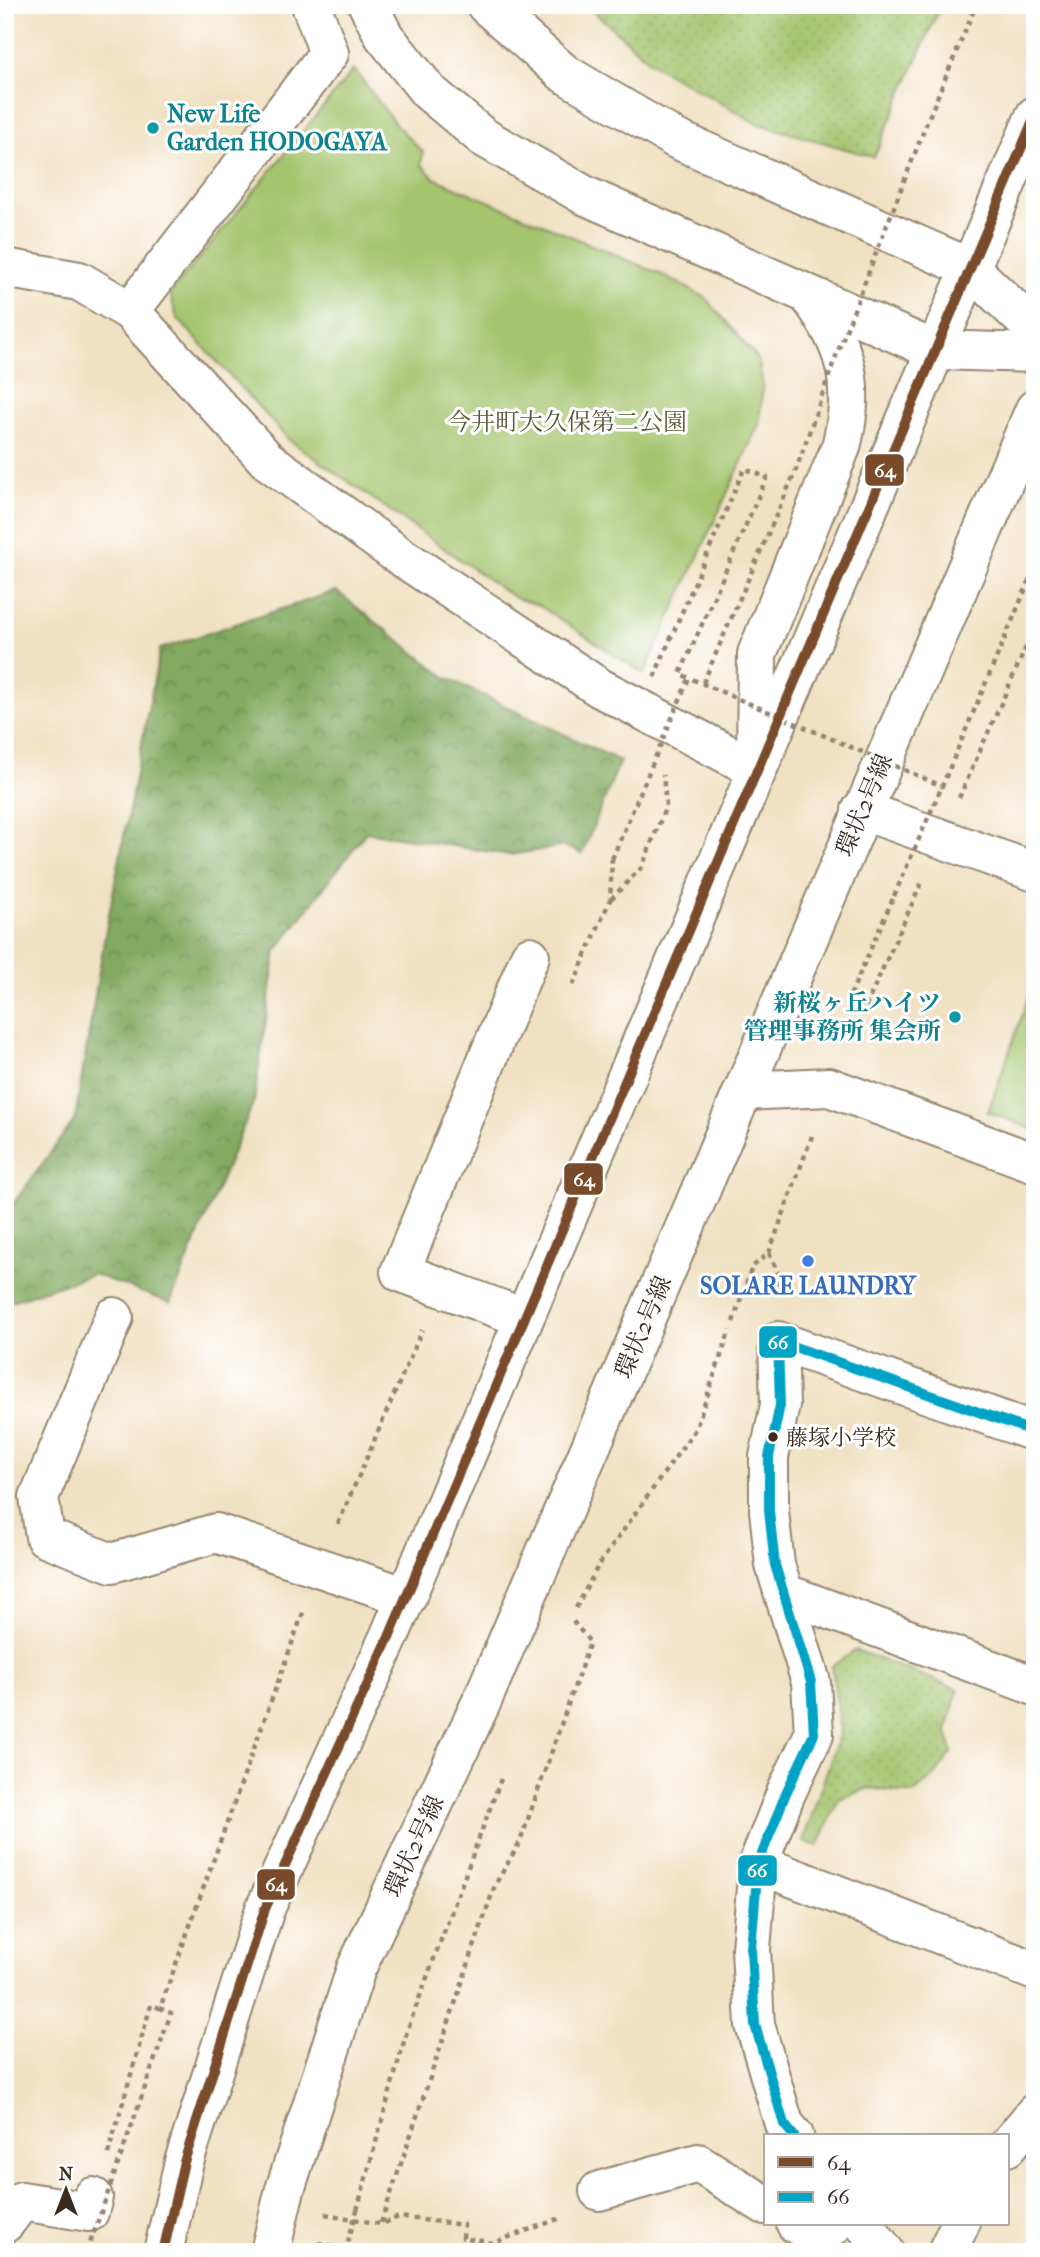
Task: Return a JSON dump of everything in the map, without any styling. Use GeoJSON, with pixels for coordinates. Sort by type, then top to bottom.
{"type":"FeatureCollection","features":[{"type":"Feature","properties":{"kind":"main road"},"geometry":{"type":"LineString","coordinates":[[131,311],[329,52],[311,5]]}},
{"type":"Feature","properties":{"kind":"main road"},"geometry":{"type":"LineString","coordinates":[[368,5],[384,36],[428,91],[483,137],[584,195],[934,350],[1035,353]]}},
{"type":"Feature","properties":{"kind":"main road"},"geometry":{"type":"LineString","coordinates":[[486,5],[565,74],[676,139],[970,268],[1035,330]]}},
{"type":"Feature","properties":{"kind":"main road"},"geometry":{"type":"LineString","coordinates":[[163,2252],[184,2162],[265,1909],[407,1597],[1035,116]]}},
{"type":"Feature","properties":{"kind":"main road"},"geometry":{"type":"LineString","coordinates":[[5,268],[79,281],[131,311],[267,460],[397,554],[600,688],[756,769]]}},
{"type":"Feature","properties":{"kind":"main road"},"geometry":{"type":"LineString","coordinates":[[756,769],[757,654],[841,447],[850,413],[847,367],[830,324],[808,296]]}},
{"type":"Feature","properties":{"kind":"main road","name":"環状2号線"},"geometry":{"type":"LineString","coordinates":[[270,2252],[284,2193],[356,1969],[482,1701],[1035,409]]}},
{"type":"Feature","properties":{"kind":"main road"},"geometry":{"type":"LineString","coordinates":[[862,810],[1035,872]]}},
{"type":"Feature","properties":{"kind":"main road"},"geometry":{"type":"LineString","coordinates":[[524,1318],[400,1272],[530,956]]}},
{"type":"Feature","properties":{"kind":"main road"},"geometry":{"type":"LineString","coordinates":[[744,1091],[829,1087],[1035,1163]]}},
{"type":"Feature","properties":{"kind":"main road"},"geometry":{"type":"LineString","coordinates":[[114,1317],[39,1497],[45,1537],[112,1563],[216,1533],[407,1597]]}},
{"type":"Feature","properties":{"kind":"main road"},"geometry":{"type":"LineString","coordinates":[[792,2134],[784,2124],[755,2025],[751,1949],[758,1864],[786,1793],[814,1734],[811,1682],[775,1565],[769,1511],[769,1457],[780,1405],[778,1341],[1035,1432]]}},
{"type":"Feature","properties":{"kind":"main road"},"geometry":{"type":"LineString","coordinates":[[784,1593],[1035,1686]]}},
{"type":"Feature","properties":{"kind":"main road"},"geometry":{"type":"LineString","coordinates":[[758,1864],[1035,1971]]}},
{"type":"Feature","properties":{"kind":"main road"},"geometry":{"type":"LineString","coordinates":[[1009,2145],[1035,2113]]}},
{"type":"Feature","properties":{"kind":"main road"},"geometry":{"type":"LineString","coordinates":[[599,2192],[698,2163],[764,2204]]}},
{"type":"Feature","properties":{"kind":"main road"},"geometry":{"type":"LineString","coordinates":[[5,2223],[22,2201],[89,2212],[93,2197]]}},
{"type":"Feature","properties":{"kind":"main road"},"geometry":{"type":"LineString","coordinates":[[799,2226],[818,2238],[833,2226]]}},
{"type":"Feature","properties":{"kind":"main road"},"geometry":{"type":"LineString","coordinates":[[866,2226],[885,2252]]}},
{"type":"Feature","properties":{"kind":"main road"},"geometry":{"type":"LineString","coordinates":[[947,2252],[959,2226]]}},
{"type":"Feature","properties":{"kind":"path"},"geometry":{"type":"LineString","coordinates":[[703,683],[796,470],[853,312],[976,5]]}},
{"type":"Feature","properties":{"kind":"path"},"geometry":{"type":"LineString","coordinates":[[654,677],[744,469],[767,477],[680,674],[942,786]]}},
{"type":"Feature","properties":{"kind":"path"},"geometry":{"type":"LineString","coordinates":[[864,1011],[846,1005],[851,987],[942,786],[1035,567]]}},
{"type":"Feature","properties":{"kind":"path"},"geometry":{"type":"LineString","coordinates":[[572,987],[610,900],[612,859],[689,678]]}},
{"type":"Feature","properties":{"kind":"path"},"geometry":{"type":"LineString","coordinates":[[565,1631],[598,1566],[695,1427],[752,1267],[769,1253],[829,1087]]}},
{"type":"Feature","properties":{"kind":"path"},"geometry":{"type":"LineString","coordinates":[[160,2008],[319,1568],[440,1287]]}},
{"type":"Feature","properties":{"kind":"path"},"geometry":{"type":"LineString","coordinates":[[571,1619],[590,1642],[520,1842],[495,1885],[381,2224],[399,2217],[464,2225],[463,2238],[493,2243],[593,2206],[599,2192]]}},
{"type":"Feature","properties":{"kind":"path"},"geometry":{"type":"LineString","coordinates":[[345,2252],[407,2031],[505,1770]]}},
{"type":"Feature","properties":{"kind":"path"},"geometry":{"type":"LineString","coordinates":[[87,2252],[170,2013],[151,2005],[106,2160]]}},
{"type":"Feature","properties":{"kind":"green space"},"geometry":{"type":"Polygon","coordinates":[[[586,5],[941,5],[874,157],[758,124],[654,65],[586,5]]]}},
{"type":"Feature","properties":{"kind":"green space","name":"今井町大久保第二公園"},"geometry":{"type":"Polygon","coordinates":[[[354,69],[397,126],[423,152],[421,164],[434,178],[665,276],[706,298],[758,359],[763,384],[759,424],[644,674],[538,605],[515,598],[289,440],[177,318],[170,294],[354,69]]]}},
{"type":"Feature","properties":{"kind":"green space"},"geometry":{"type":"Polygon","coordinates":[[[336,591],[447,678],[620,761],[582,854],[565,846],[510,855],[366,832],[276,951],[254,1101],[170,1303],[93,1274],[9,1302],[5,1306],[5,1215],[75,1119],[105,935],[160,649],[336,591]]]}},
{"type":"Feature","properties":{"kind":"green space"},"geometry":{"type":"Polygon","coordinates":[[[1035,979],[1035,1130],[988,1112],[1035,979]]]}},
{"type":"Feature","properties":{"kind":"green space"},"geometry":{"type":"Polygon","coordinates":[[[856,1650],[958,1689],[947,1730],[952,1753],[934,1776],[913,1794],[869,1788],[839,1799],[818,1846],[803,1841],[840,1733],[832,1666],[856,1650]]]}},
{"type":"Feature","properties":{"kind":"transit line","name":"64"},"geometry":{"type":"LineString","coordinates":[[163,2252],[184,2162],[265,1909],[389,1637],[1035,116]]}},
{"type":"Feature","properties":{"kind":"transit line","name":"66"},"geometry":{"type":"LineString","coordinates":[[792,2134],[784,2124],[755,2025],[751,1949],[758,1864],[786,1793],[814,1734],[811,1682],[775,1565],[769,1511],[769,1457],[780,1405],[778,1341],[1035,1432]]}},
{"type":"Feature","properties":{"kind":"place","name":"New Life Garden HODOGAYA"},"geometry":{"type":"Point","coordinates":[153,128]}},
{"type":"Feature","properties":{"kind":"place","name":"新桜ヶ丘ハイツ 管理事務所 集会所"},"geometry":{"type":"Point","coordinates":[955,1017]}},
{"type":"Feature","properties":{"kind":"place","name":"SOLARE LAUNDRY"},"geometry":{"type":"Point","coordinates":[808,1261]}},
{"type":"Feature","properties":{"kind":"place","name":"藤塚小学校"},"geometry":{"type":"Point","coordinates":[773,1437]}}]}
